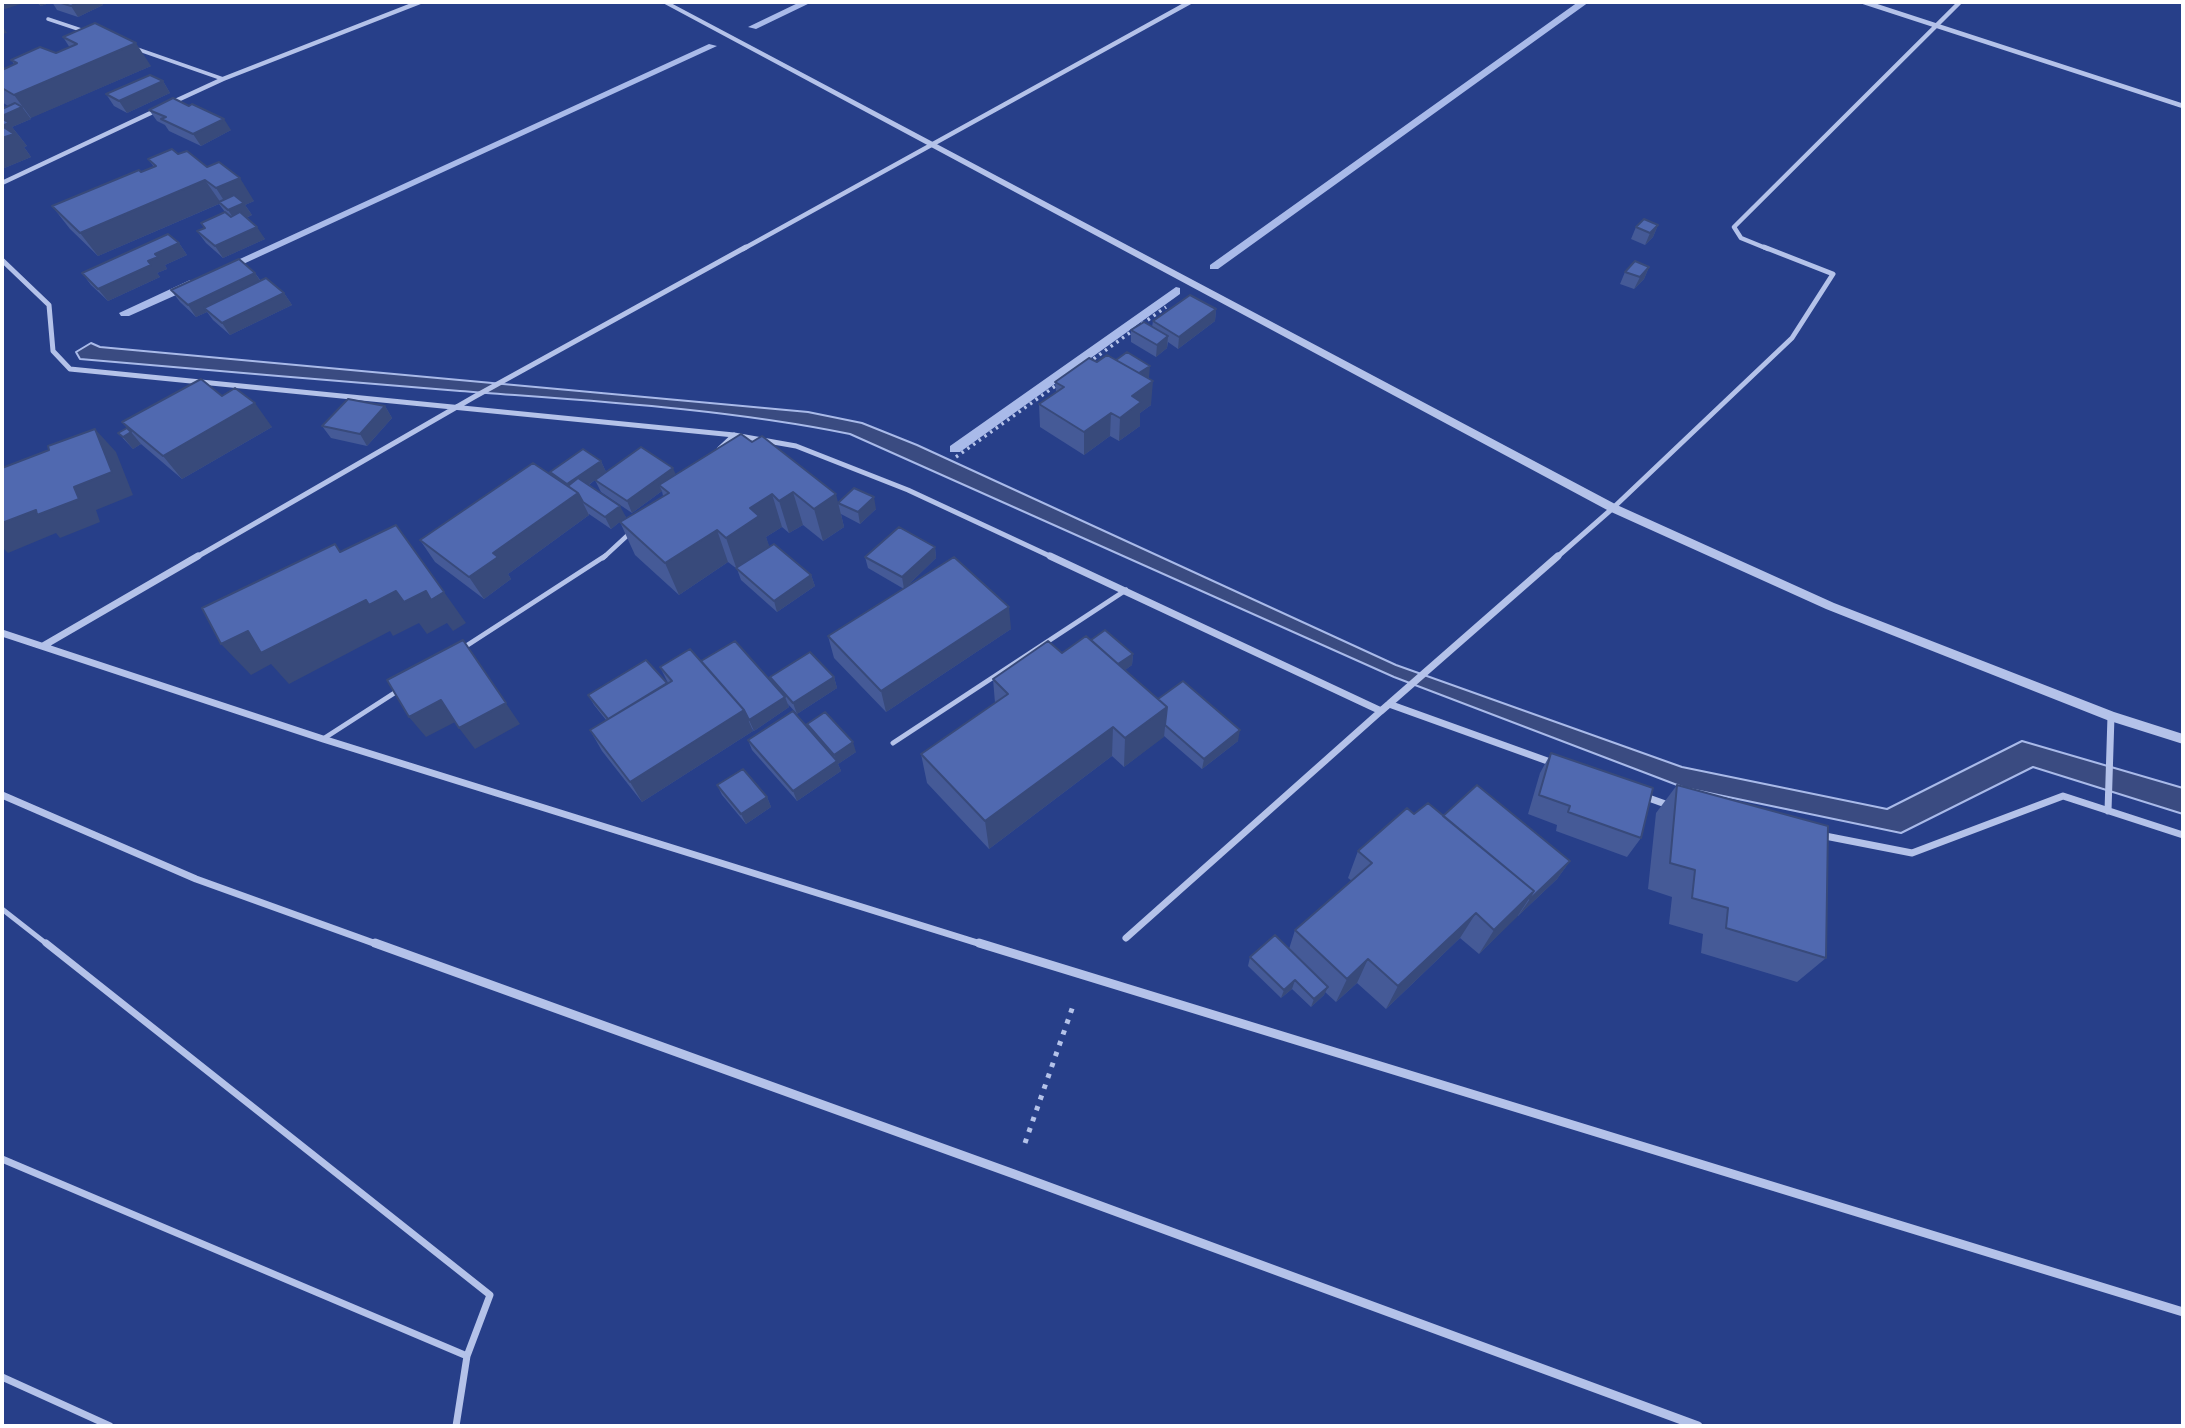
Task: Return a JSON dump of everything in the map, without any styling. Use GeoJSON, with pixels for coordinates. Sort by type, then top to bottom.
{"type":"FeatureCollection","features":[{"type":"Feature","properties":{"kind":"street"},"geometry":{"type":"LineString","coordinates":[[2,183],[223,79],[420,2]]}},
{"type":"Feature","properties":{"kind":"street"},"geometry":{"type":"LineString","coordinates":[[664,2],[1613,508],[1830,606],[2111,716],[2183,739]]}},
{"type":"Feature","properties":{"kind":"street"},"geometry":{"type":"LineString","coordinates":[[43,646],[474,397],[1190,2]]}},
{"type":"Feature","properties":{"kind":"street"},"geometry":{"type":"LineString","coordinates":[[1864,2],[2183,106]]}},
{"type":"Feature","properties":{"kind":"street"},"geometry":{"type":"LineString","coordinates":[[1126,938],[1613,508],[1793,338],[1833,274],[1741,238],[1734,228],[1960,2]]}},
{"type":"Feature","properties":{"kind":"street"},"geometry":{"type":"LineString","coordinates":[[2,260],[48,305],[53,351],[70,369],[734,435],[796,446],[908,490],[1381,712]]}},
{"type":"Feature","properties":{"kind":"street"},"geometry":{"type":"LineString","coordinates":[[2,633],[323,738],[1083,976],[2183,1312]]}},
{"type":"Feature","properties":{"kind":"street"},"geometry":{"type":"LineString","coordinates":[[1389,704],[1559,765]]}},
{"type":"Feature","properties":{"kind":"street"},"geometry":{"type":"LineString","coordinates":[[2108,811],[2111,716]]}},
{"type":"Feature","properties":{"kind":"street"},"geometry":{"type":"LineString","coordinates":[[1637,793],[1676,807]]}},
{"type":"Feature","properties":{"kind":"street"},"geometry":{"type":"LineString","coordinates":[[2,795],[196,879],[1014,1174],[1698,1426]]}},
{"type":"Feature","properties":{"kind":"street"},"geometry":{"type":"LineString","coordinates":[[1807,833],[1912,853],[2063,796],[2183,835]]}},
{"type":"Feature","properties":{"kind":"lane"},"geometry":{"type":"LineString","coordinates":[[48,19],[85,32]]}},
{"type":"Feature","properties":{"kind":"lane"},"geometry":{"type":"LineString","coordinates":[[135,49],[223,79]]}},
{"type":"Feature","properties":{"kind":"lane"},"geometry":{"type":"LineString","coordinates":[[714,454],[734,435]]}},
{"type":"Feature","properties":{"kind":"lane"},"geometry":{"type":"LineString","coordinates":[[451,656],[603,558],[633,530]]}},
{"type":"Feature","properties":{"kind":"lane"},"geometry":{"type":"LineString","coordinates":[[893,743],[1126,590]]}},
{"type":"Feature","properties":{"kind":"lane"},"geometry":{"type":"LineString","coordinates":[[323,738],[405,686]]}},
{"type":"Feature","properties":{"kind":"lane"},"geometry":{"type":"LineString","coordinates":[[2,909],[490,1295],[467,1356],[456,1426]]}},
{"type":"Feature","properties":{"kind":"lane"},"geometry":{"type":"LineString","coordinates":[[2,1159],[467,1356]]}},
{"type":"Feature","properties":{"kind":"lane"},"geometry":{"type":"LineString","coordinates":[[2,1377],[110,1426]]}},
{"type":"Feature","properties":{"kind":"path"},"geometry":{"type":"LineString","coordinates":[[1086,364],[1195,286]]}},
{"type":"Feature","properties":{"kind":"path"},"geometry":{"type":"LineString","coordinates":[[956,457],[1065,379]]}},
{"type":"Feature","properties":{"kind":"path"},"geometry":{"type":"LineString","coordinates":[[1014,1174],[1083,976]]}},
{"type":"Feature","properties":{"kind":"water"},"geometry":{"type":"Polygon","coordinates":[[[91,343],[100,347],[808,412],[862,423],[917,445],[1396,665],[1682,767],[1887,809],[2022,741],[2183,788],[2183,814],[2033,767],[1901,833],[1685,788],[1394,677],[850,434],[656,406],[80,359],[76,352],[91,343]]]}},
{"type":"Feature","properties":{"kind":"building"},"geometry":{"type":"Polygon","coordinates":[[[58,2],[79,2],[71,6],[58,2]]]}},
{"type":"Feature","properties":{"kind":"building"},"geometry":{"type":"Polygon","coordinates":[[[95,23],[136,43],[14,95],[2,88],[2,70],[17,63],[11,60],[40,47],[56,53],[77,44],[63,37],[95,23]]]}},
{"type":"Feature","properties":{"kind":"building"},"geometry":{"type":"Polygon","coordinates":[[[150,75],[163,81],[119,101],[106,94],[150,75]]]}},
{"type":"Feature","properties":{"kind":"building"},"geometry":{"type":"Polygon","coordinates":[[[173,98],[224,119],[193,134],[161,119],[166,117],[149,110],[173,98]]]}},
{"type":"Feature","properties":{"kind":"building"},"geometry":{"type":"Polygon","coordinates":[[[15,103],[22,107],[2,116],[2,109],[15,103]]]}},
{"type":"Feature","properties":{"kind":"building"},"geometry":{"type":"Polygon","coordinates":[[[2,126],[14,134],[2,138],[2,126]]]}},
{"type":"Feature","properties":{"kind":"building"},"geometry":{"type":"Polygon","coordinates":[[[172,149],[178,154],[187,151],[207,167],[219,162],[240,178],[216,188],[205,180],[80,233],[52,206],[139,170],[141,172],[156,166],[148,159],[172,149]]]}},
{"type":"Feature","properties":{"kind":"building"},"geometry":{"type":"Polygon","coordinates":[[[234,195],[244,203],[228,210],[219,202],[234,195]]]}},
{"type":"Feature","properties":{"kind":"building"},"geometry":{"type":"Polygon","coordinates":[[[225,212],[231,217],[240,212],[257,227],[215,246],[197,231],[205,228],[201,223],[225,212]]]}},
{"type":"Feature","properties":{"kind":"building"},"geometry":{"type":"Polygon","coordinates":[[[1644,219],[1658,225],[1650,233],[1636,227],[1644,219]]]}},
{"type":"Feature","properties":{"kind":"building"},"geometry":{"type":"Polygon","coordinates":[[[168,234],[179,243],[155,254],[158,257],[148,261],[151,265],[98,289],[82,273],[168,234]]]}},
{"type":"Feature","properties":{"kind":"building"},"geometry":{"type":"Polygon","coordinates":[[[239,259],[255,273],[188,305],[171,290],[239,259]]]}},
{"type":"Feature","properties":{"kind":"building"},"geometry":{"type":"Polygon","coordinates":[[[1635,261],[1649,267],[1640,277],[1625,272],[1635,261]]]}},
{"type":"Feature","properties":{"kind":"building"},"geometry":{"type":"Polygon","coordinates":[[[266,278],[284,293],[222,323],[204,308],[266,278]]]}},
{"type":"Feature","properties":{"kind":"building"},"geometry":{"type":"Polygon","coordinates":[[[1190,295],[1216,309],[1179,337],[1153,321],[1190,295]]]}},
{"type":"Feature","properties":{"kind":"building"},"geometry":{"type":"Polygon","coordinates":[[[1144,322],[1168,336],[1157,345],[1131,330],[1144,322]]]}},
{"type":"Feature","properties":{"kind":"building"},"geometry":{"type":"Polygon","coordinates":[[[1127,352],[1150,366],[1139,373],[1116,360],[1127,352]]]}},
{"type":"Feature","properties":{"kind":"building"},"geometry":{"type":"Polygon","coordinates":[[[1107,355],[1153,381],[1132,396],[1141,402],[1120,418],[1111,413],[1084,432],[1039,404],[1064,387],[1055,382],[1089,358],[1097,362],[1107,355]]]}},
{"type":"Feature","properties":{"kind":"building"},"geometry":{"type":"Polygon","coordinates":[[[201,379],[222,396],[235,388],[255,403],[163,456],[122,422],[201,379]]]}},
{"type":"Feature","properties":{"kind":"building"},"geometry":{"type":"Polygon","coordinates":[[[348,399],[385,406],[360,434],[322,426],[348,399]]]}},
{"type":"Feature","properties":{"kind":"building"},"geometry":{"type":"Polygon","coordinates":[[[127,428],[131,432],[123,437],[118,433],[127,428]]]}},
{"type":"Feature","properties":{"kind":"building"},"geometry":{"type":"Polygon","coordinates":[[[95,429],[112,472],[74,487],[79,499],[37,515],[36,510],[2,523],[2,468],[49,450],[48,446],[95,429]]]}},
{"type":"Feature","properties":{"kind":"building"},"geometry":{"type":"Polygon","coordinates":[[[741,434],[752,442],[762,436],[836,494],[814,509],[793,492],[779,501],[772,494],[750,508],[759,516],[726,538],[717,530],[665,563],[620,522],[669,493],[659,485],[741,434]]]}},
{"type":"Feature","properties":{"kind":"building"},"geometry":{"type":"Polygon","coordinates":[[[641,447],[673,468],[627,501],[595,480],[641,447]]]}},
{"type":"Feature","properties":{"kind":"building"},"geometry":{"type":"Polygon","coordinates":[[[583,449],[601,461],[567,484],[550,472],[583,449]]]}},
{"type":"Feature","properties":{"kind":"building"},"geometry":{"type":"Polygon","coordinates":[[[533,463],[578,493],[493,553],[498,557],[469,577],[420,540],[533,463]]]}},
{"type":"Feature","properties":{"kind":"building"},"geometry":{"type":"Polygon","coordinates":[[[578,478],[620,506],[605,517],[583,502],[578,493],[568,486],[578,478]]]}},
{"type":"Feature","properties":{"kind":"building"},"geometry":{"type":"Polygon","coordinates":[[[854,488],[874,497],[858,512],[838,503],[854,488]]]}},
{"type":"Feature","properties":{"kind":"building"},"geometry":{"type":"Polygon","coordinates":[[[396,525],[444,592],[431,600],[426,591],[404,602],[396,591],[369,605],[366,600],[261,653],[248,631],[221,644],[202,608],[335,544],[340,552],[396,525]]]}},
{"type":"Feature","properties":{"kind":"building"},"geometry":{"type":"Polygon","coordinates":[[[899,527],[935,547],[902,577],[865,557],[899,527]]]}},
{"type":"Feature","properties":{"kind":"building"},"geometry":{"type":"Polygon","coordinates":[[[774,544],[811,575],[774,601],[736,568],[774,544]]]}},
{"type":"Feature","properties":{"kind":"building"},"geometry":{"type":"Polygon","coordinates":[[[954,557],[1009,607],[881,691],[828,636],[954,557]]]}},
{"type":"Feature","properties":{"kind":"building"},"geometry":{"type":"Polygon","coordinates":[[[1105,630],[1133,654],[1118,664],[1091,640],[1105,630]]]}},
{"type":"Feature","properties":{"kind":"building"},"geometry":{"type":"Polygon","coordinates":[[[1086,636],[1167,707],[1125,738],[1113,727],[985,821],[921,754],[1008,694],[993,679],[1048,641],[1062,653],[1086,636]]]}},
{"type":"Feature","properties":{"kind":"building"},"geometry":{"type":"Polygon","coordinates":[[[463,640],[506,703],[459,728],[441,700],[409,717],[387,680],[463,640]]]}},
{"type":"Feature","properties":{"kind":"building"},"geometry":{"type":"Polygon","coordinates":[[[735,641],[785,697],[749,720],[744,710],[701,661],[735,641]]]}},
{"type":"Feature","properties":{"kind":"building"},"geometry":{"type":"Polygon","coordinates":[[[690,649],[744,710],[630,782],[590,730],[672,681],[660,667],[690,649]]]}},
{"type":"Feature","properties":{"kind":"building"},"geometry":{"type":"Polygon","coordinates":[[[810,652],[834,677],[793,703],[770,677],[810,652]]]}},
{"type":"Feature","properties":{"kind":"building"},"geometry":{"type":"Polygon","coordinates":[[[646,660],[667,683],[608,719],[588,695],[646,660]]]}},
{"type":"Feature","properties":{"kind":"building"},"geometry":{"type":"Polygon","coordinates":[[[1183,681],[1240,730],[1204,759],[1165,725],[1167,707],[1158,699],[1183,681]]]}},
{"type":"Feature","properties":{"kind":"building"},"geometry":{"type":"Polygon","coordinates":[[[793,711],[837,761],[793,791],[748,740],[793,711]]]}},
{"type":"Feature","properties":{"kind":"building"},"geometry":{"type":"Polygon","coordinates":[[[825,712],[853,742],[834,755],[807,724],[825,712]]]}},
{"type":"Feature","properties":{"kind":"building"},"geometry":{"type":"Polygon","coordinates":[[[1551,753],[1653,788],[1641,838],[1568,812],[1570,806],[1539,795],[1551,753]]]}},
{"type":"Feature","properties":{"kind":"building"},"geometry":{"type":"Polygon","coordinates":[[[743,769],[767,797],[741,814],[717,785],[743,769]]]}},
{"type":"Feature","properties":{"kind":"building"},"geometry":{"type":"Polygon","coordinates":[[[1477,785],[1570,861],[1530,899],[1534,891],[1443,816],[1477,785]]]}},
{"type":"Feature","properties":{"kind":"building"},"geometry":{"type":"Polygon","coordinates":[[[1677,785],[1828,826],[1826,958],[1726,928],[1728,908],[1692,898],[1695,870],[1670,863],[1677,785]]]}},
{"type":"Feature","properties":{"kind":"building"},"geometry":{"type":"Polygon","coordinates":[[[1428,803],[1534,891],[1494,930],[1476,913],[1398,986],[1368,959],[1347,979],[1295,930],[1372,863],[1358,851],[1407,808],[1414,814],[1428,803]]]}},
{"type":"Feature","properties":{"kind":"building"},"geometry":{"type":"Polygon","coordinates":[[[1275,935],[1328,987],[1314,999],[1295,980],[1284,990],[1250,957],[1275,935]]]}},
{"type":"Feature","properties":{"kind":"waterway"},"geometry":{"type":"LineString","coordinates":[[753,27],[807,2]]}},
{"type":"Feature","properties":{"kind":"waterway"},"geometry":{"type":"LineString","coordinates":[[1214,267],[1584,2]]}},
{"type":"Feature","properties":{"kind":"waterway"},"geometry":{"type":"LineString","coordinates":[[224,269],[712,46]]}},
{"type":"Feature","properties":{"kind":"waterway"},"geometry":{"type":"LineString","coordinates":[[125,313],[190,284]]}},
{"type":"Feature","properties":{"kind":"waterway"},"geometry":{"type":"LineString","coordinates":[[955,449],[1176,291]]}}]}
